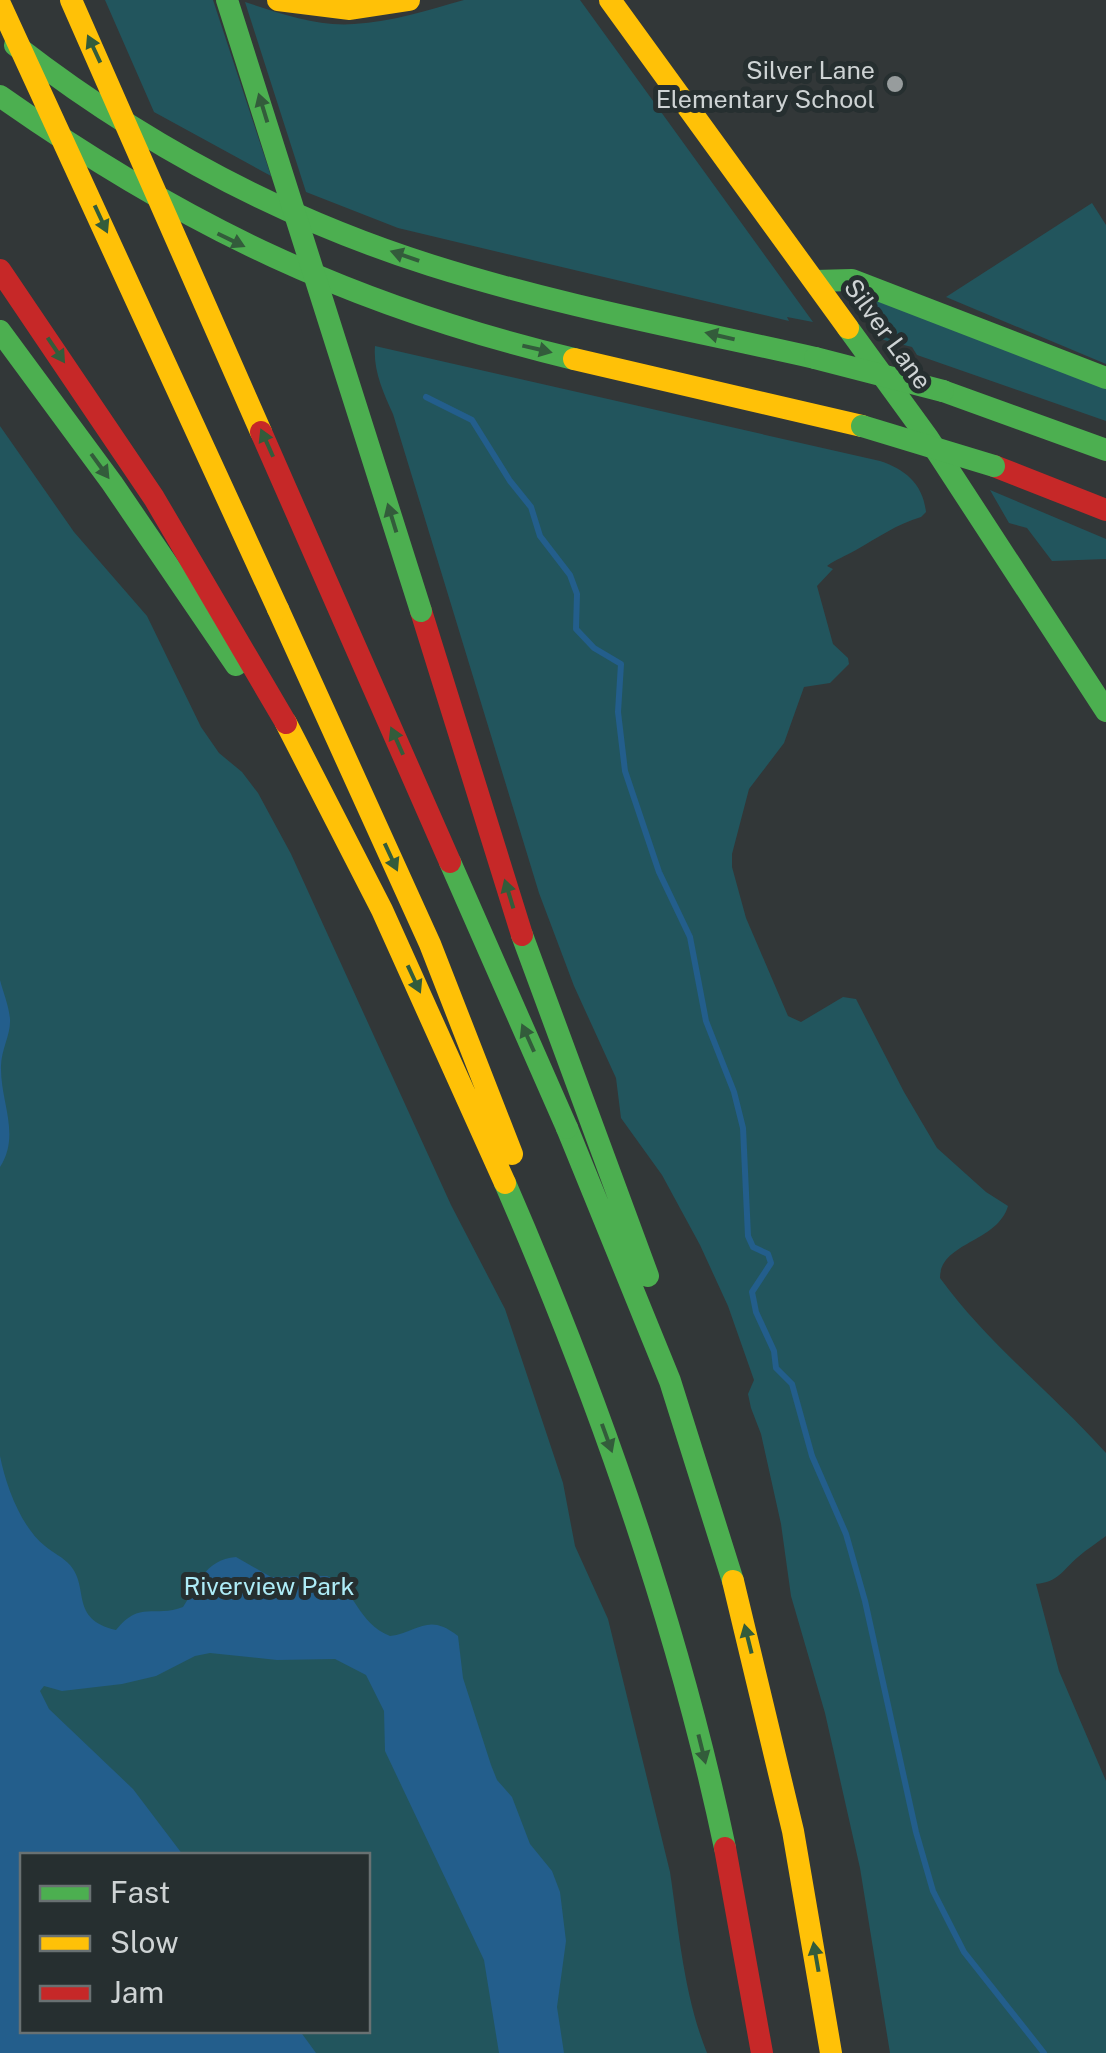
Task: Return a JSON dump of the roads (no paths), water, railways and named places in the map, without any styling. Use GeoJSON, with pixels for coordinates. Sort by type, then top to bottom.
{"type":"FeatureCollection","features":[{"type":"Feature","properties":{"kind":"main road"},"geometry":{"type":"LineString","coordinates":[[71,0],[577,1123]]}},
{"type":"Feature","properties":{"kind":"main road"},"geometry":{"type":"LineString","coordinates":[[227,0],[531,964],[577,1123],[680,1408],[719,1531],[772,1736],[831,2053]]}},
{"type":"Feature","properties":{"kind":"main road"},"geometry":{"type":"LineString","coordinates":[[278,0],[350,8],[410,0]]}},
{"type":"Feature","properties":{"kind":"main road","name":"Silver Lane"},"geometry":{"type":"LineString","coordinates":[[610,0],[962,488],[1106,711]]}},
{"type":"Feature","properties":{"kind":"main road"},"geometry":{"type":"LineString","coordinates":[[0,4],[396,866],[460,1016],[529,1203],[573,1347],[644,1546],[692,1712],[728,1858],[762,2053]]}},
{"type":"Feature","properties":{"kind":"main road"},"geometry":{"type":"LineString","coordinates":[[0,33],[88,98],[152,137],[259,196],[342,233],[489,282],[943,392],[1106,450]]}},
{"type":"Feature","properties":{"kind":"main road"},"geometry":{"type":"LineString","coordinates":[[0,96],[116,177],[182,215],[295,269],[379,302],[519,344],[862,426],[994,466],[1106,510]]}},
{"type":"Feature","properties":{"kind":"main road"},"geometry":{"type":"LineString","coordinates":[[0,270],[145,486],[295,738],[362,869],[449,1056],[573,1347]]}},
{"type":"Feature","properties":{"kind":"main road"},"geometry":{"type":"LineString","coordinates":[[815,281],[852,280],[1106,378]]}},
{"type":"Feature","properties":{"kind":"main road"},"geometry":{"type":"LineString","coordinates":[[0,332],[120,495],[225,650],[295,738]]}},
{"type":"Feature","properties":{"kind":"water"},"geometry":{"type":"Polygon","coordinates":[[[0,980],[10,1019],[1,1066],[9,1142],[0,1167],[0,980]]]}},
{"type":"Feature","properties":{"kind":"water"},"geometry":{"type":"Polygon","coordinates":[[[0,1456],[22,1517],[36,1538],[70,1565],[86,1611],[101,1625],[116,1630],[140,1612],[183,1607],[209,1568],[236,1557],[271,1577],[327,1576],[344,1589],[370,1623],[390,1636],[431,1624],[458,1636],[463,1678],[491,1765],[497,1780],[512,1797],[530,1844],[552,1871],[560,1892],[566,1941],[557,2007],[564,2053],[499,2053],[484,1960],[385,1751],[384,1711],[366,1675],[335,1659],[277,1660],[210,1653],[195,1656],[156,1676],[122,1684],[62,1691],[44,1686],[40,1691],[49,1709],[133,1789],[181,1853],[20,1853],[20,2033],[301,2033],[316,2053],[0,2053],[0,1456]]]}},
{"type":"Feature","properties":{"kind":"waterway"},"geometry":{"type":"LineString","coordinates":[[426,397],[472,420],[531,507],[540,536],[570,575],[577,594],[576,629],[594,648],[621,664],[618,712],[625,771],[659,872],[690,937],[706,1021],[734,1092],[743,1128],[748,1236],[753,1247],[768,1254],[771,1263],[752,1292],[756,1312],[774,1351],[776,1368],[792,1384],[812,1456],[846,1534],[933,1891],[964,1952],[1044,2053]]}},
{"type":"Feature","properties":{"kind":"place","name":"Silver Lane Elementary School"},"geometry":{"type":"Point","coordinates":[895,84]}},
{"type":"Feature","properties":{"kind":"park label","name":"Riverview Park"},"geometry":{"type":"Point","coordinates":[269,1586]}}]}
